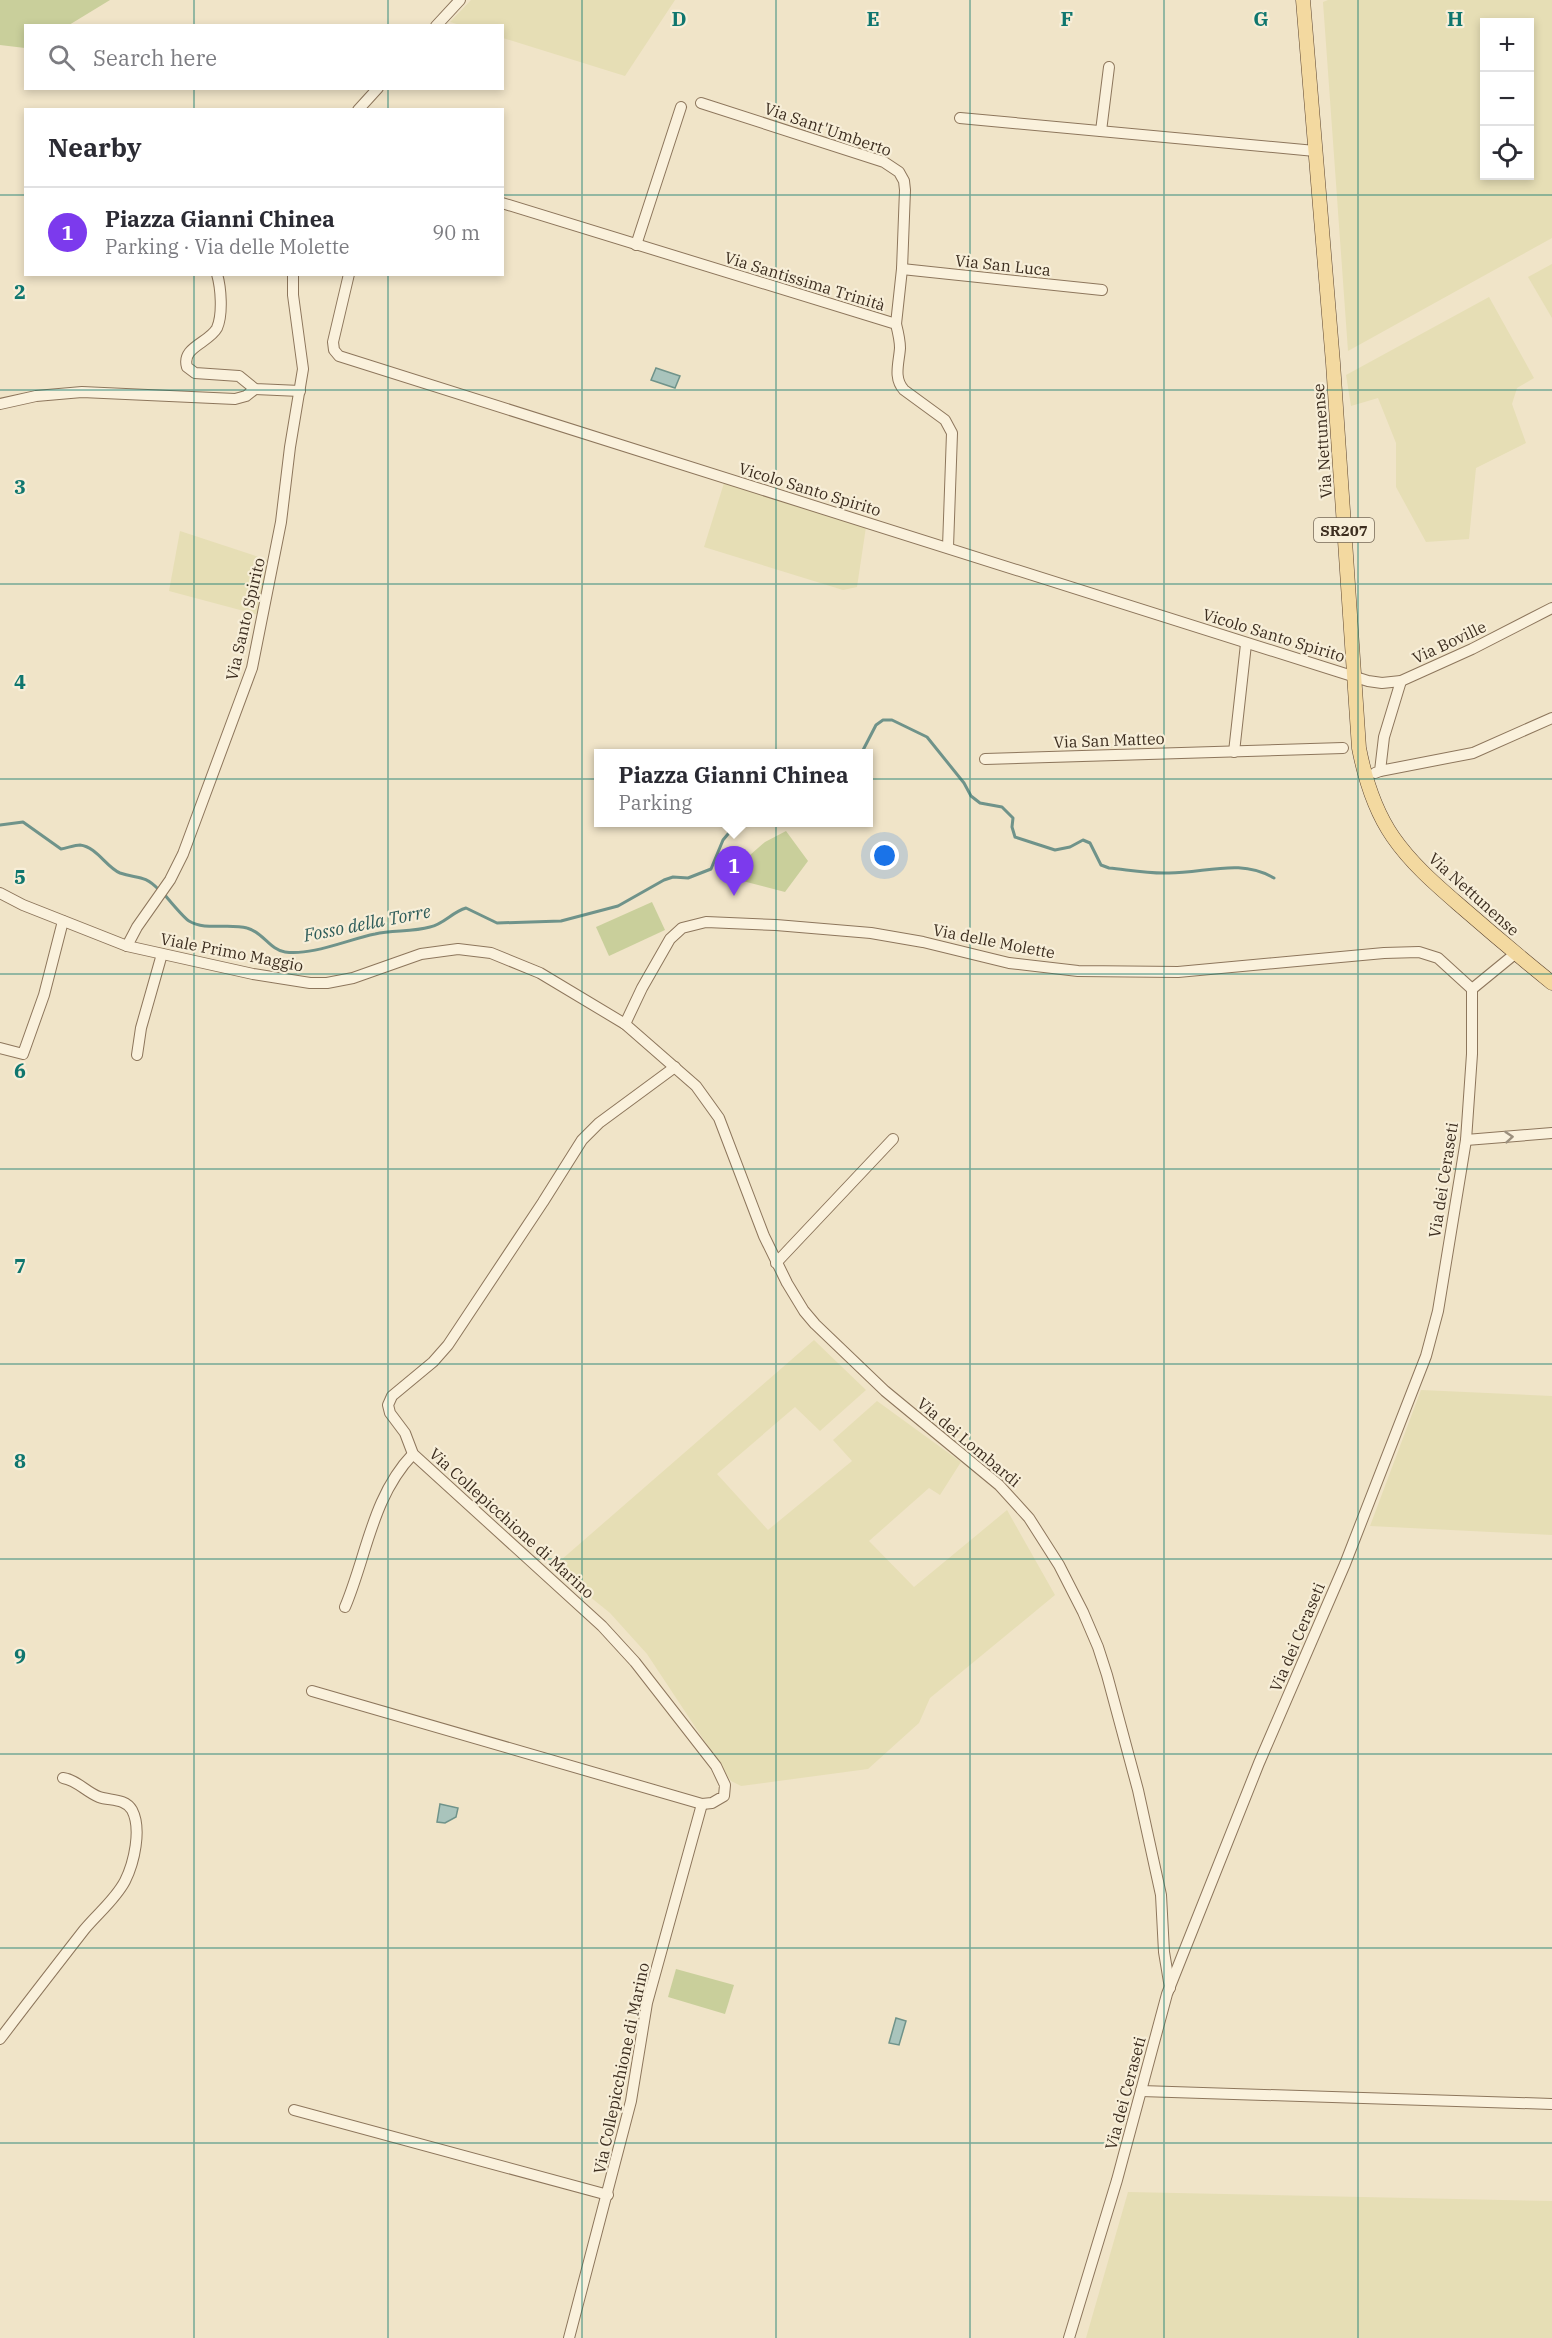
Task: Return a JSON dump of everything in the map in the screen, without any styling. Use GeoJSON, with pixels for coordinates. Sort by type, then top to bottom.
{"type":"FeatureCollection","features":[{"type":"Feature","properties":{"kind":"main road","name":"Via Nettunense"},"geometry":{"type":"LineString","coordinates":[[1303,0],[1334,363],[1359,747],[1366,777],[1383,821],[1412,861],[1430,880],[1552,983]]}},
{"type":"Feature","properties":{"kind":"street"},"geometry":{"type":"LineString","coordinates":[[438,24],[460,0]]}},
{"type":"Feature","properties":{"kind":"street"},"geometry":{"type":"LineString","coordinates":[[1101,131],[1109,67]]}},
{"type":"Feature","properties":{"kind":"street"},"geometry":{"type":"LineString","coordinates":[[360,108],[376,90]]}},
{"type":"Feature","properties":{"kind":"street","name":"Via Sant'Umberto"},"geometry":{"type":"LineString","coordinates":[[701,102],[889,164],[896,169],[903,178],[905,190],[902,269],[896,324]]}},
{"type":"Feature","properties":{"kind":"street"},"geometry":{"type":"LineString","coordinates":[[636,245],[681,107]]}},
{"type":"Feature","properties":{"kind":"street"},"geometry":{"type":"LineString","coordinates":[[960,118],[1316,151]]}},
{"type":"Feature","properties":{"kind":"street","name":"Via Santissima Trinità"},"geometry":{"type":"LineString","coordinates":[[504,204],[896,324],[900,344],[897,376],[899,383],[904,390],[945,420],[952,433],[948,547]]}},
{"type":"Feature","properties":{"kind":"street","name":"Via San Luca"},"geometry":{"type":"LineString","coordinates":[[902,269],[1102,290]]}},
{"type":"Feature","properties":{"kind":"street"},"geometry":{"type":"LineString","coordinates":[[217,276],[218,323],[208,338],[188,354],[186,364],[195,373],[239,376],[255,389],[300,391]]}},
{"type":"Feature","properties":{"kind":"street","name":"Via Santo Spirito"},"geometry":{"type":"LineString","coordinates":[[128,946],[137,927],[163,892],[189,840],[252,668],[281,522],[303,364],[293,295],[293,276]]}},
{"type":"Feature","properties":{"kind":"street","name":"Vicolo Santo Spirito"},"geometry":{"type":"LineString","coordinates":[[349,276],[333,342],[334,350],[339,356],[1138,606],[1246,644],[1354,675]]}},
{"type":"Feature","properties":{"kind":"street"},"geometry":{"type":"LineString","coordinates":[[0,404],[36,396],[82,392],[235,399],[246,396],[255,389]]}},
{"type":"Feature","properties":{"kind":"street","name":"Via Boville"},"geometry":{"type":"LineString","coordinates":[[1354,675],[1378,683],[1401,681],[1477,647],[1552,608]]}},
{"type":"Feature","properties":{"kind":"street"},"geometry":{"type":"LineString","coordinates":[[1234,752],[1246,644]]}},
{"type":"Feature","properties":{"kind":"street"},"geometry":{"type":"LineString","coordinates":[[1380,771],[1384,737],[1401,681]]}},
{"type":"Feature","properties":{"kind":"street"},"geometry":{"type":"LineString","coordinates":[[1366,777],[1380,771],[1473,753],[1552,718]]}},
{"type":"Feature","properties":{"kind":"street","name":"Via San Matteo"},"geometry":{"type":"LineString","coordinates":[[985,759],[1343,748]]}},
{"type":"Feature","properties":{"kind":"street","name":"Viale Primo Maggio"},"geometry":{"type":"LineString","coordinates":[[0,893],[23,905],[128,946],[263,976],[318,984],[361,976],[421,954],[458,949],[475,950],[508,958],[540,973],[625,1024]]}},
{"type":"Feature","properties":{"kind":"street"},"geometry":{"type":"LineString","coordinates":[[0,1048],[22,1054],[44,995],[63,921]]}},
{"type":"Feature","properties":{"kind":"street","name":"Via delle Molette"},"geometry":{"type":"LineString","coordinates":[[625,1024],[642,988],[670,939],[687,926],[706,922],[865,932],[923,942],[1009,963],[1078,971],[1178,972],[1384,953],[1419,952],[1438,958],[1472,989]]}},
{"type":"Feature","properties":{"kind":"street"},"geometry":{"type":"LineString","coordinates":[[1472,989],[1516,953]]}},
{"type":"Feature","properties":{"kind":"street"},"geometry":{"type":"LineString","coordinates":[[137,1055],[141,1028],[162,954]]}},
{"type":"Feature","properties":{"kind":"street","name":"Via dei Ceraseti"},"geometry":{"type":"LineString","coordinates":[[1069,2338],[1170,1988],[1259,1763],[1345,1564],[1422,1367],[1437,1311],[1466,1140],[1472,1054],[1472,989]]}},
{"type":"Feature","properties":{"kind":"street","name":"Via dei Lombardi"},"geometry":{"type":"LineString","coordinates":[[625,1024],[703,1094],[719,1118],[752,1208],[776,1263],[794,1295],[815,1324],[901,1405],[999,1485],[1025,1513],[1059,1565],[1098,1647],[1138,1790],[1161,1894],[1164,1952],[1170,1988]]}},
{"type":"Feature","properties":{"kind":"street","name":"Via Collepicchione di Marino"},"geometry":{"type":"LineString","coordinates":[[570,2338],[631,2101],[647,2002],[702,1804],[712,1803],[724,1796],[726,1789],[722,1775],[635,1662],[602,1626],[412,1454],[403,1428],[389,1410],[388,1404],[390,1398],[433,1362],[452,1340],[586,1134],[675,1067]]}},
{"type":"Feature","properties":{"kind":"street"},"geometry":{"type":"LineString","coordinates":[[1466,1140],[1552,1133]]}},
{"type":"Feature","properties":{"kind":"street"},"geometry":{"type":"LineString","coordinates":[[776,1263],[893,1139]]}},
{"type":"Feature","properties":{"kind":"street"},"geometry":{"type":"LineString","coordinates":[[345,1607],[358,1575],[374,1516],[394,1477],[412,1454]]}},
{"type":"Feature","properties":{"kind":"street"},"geometry":{"type":"LineString","coordinates":[[312,1691],[702,1804]]}},
{"type":"Feature","properties":{"kind":"street"},"geometry":{"type":"LineString","coordinates":[[0,2039],[85,1930],[118,1892],[127,1877],[135,1853],[132,1811],[128,1806],[120,1801],[98,1797],[75,1782],[63,1778]]}},
{"type":"Feature","properties":{"kind":"street"},"geometry":{"type":"LineString","coordinates":[[1142,2091],[1552,2104]]}},
{"type":"Feature","properties":{"kind":"street"},"geometry":{"type":"LineString","coordinates":[[294,2110],[608,2195]]}},
{"type":"Feature","properties":{"kind":"shaded area"},"geometry":{"type":"Polygon","coordinates":[[[471,0],[675,0],[625,76],[504,38],[504,24],[450,22],[471,0]]]}},
{"type":"Feature","properties":{"kind":"shaded area"},"geometry":{"type":"Polygon","coordinates":[[[1328,0],[1552,0],[1552,238],[1348,351],[1323,2],[1328,0]]]}},
{"type":"Feature","properties":{"kind":"shaded area"},"geometry":{"type":"Polygon","coordinates":[[[1552,264],[1552,318],[1528,277],[1552,264]]]}},
{"type":"Feature","properties":{"kind":"shaded area"},"geometry":{"type":"Polygon","coordinates":[[[1489,297],[1534,378],[1517,388],[1512,404],[1526,443],[1476,468],[1469,539],[1426,542],[1396,487],[1396,443],[1378,398],[1351,406],[1346,375],[1489,297]]]}},
{"type":"Feature","properties":{"kind":"shaded area"},"geometry":{"type":"Polygon","coordinates":[[[724,483],[866,527],[857,587],[843,590],[704,547],[724,483]]]}},
{"type":"Feature","properties":{"kind":"shaded area"},"geometry":{"type":"Polygon","coordinates":[[[180,531],[268,560],[259,615],[169,591],[180,531]]]}},
{"type":"Feature","properties":{"kind":"shaded area"},"geometry":{"type":"Polygon","coordinates":[[[814,1340],[866,1390],[820,1431],[795,1407],[717,1474],[768,1530],[852,1461],[833,1440],[877,1401],[961,1462],[940,1495],[929,1488],[869,1541],[914,1587],[1007,1510],[1055,1595],[930,1698],[919,1723],[868,1769],[741,1786],[731,1781],[647,1654],[610,1613],[553,1567],[814,1340]]]}},
{"type":"Feature","properties":{"kind":"shaded area"},"geometry":{"type":"Polygon","coordinates":[[[1421,1390],[1552,1396],[1552,1535],[1370,1526],[1421,1390]]]}},
{"type":"Feature","properties":{"kind":"shaded area"},"geometry":{"type":"Polygon","coordinates":[[[1128,2192],[1552,2201],[1552,2338],[1086,2338],[1128,2192]]]}},
{"type":"Feature","properties":{"kind":"green space"},"geometry":{"type":"Polygon","coordinates":[[[0,0],[110,0],[71,24],[24,24],[24,48],[0,45],[0,0]]]}},
{"type":"Feature","properties":{"kind":"green space"},"geometry":{"type":"Polygon","coordinates":[[[786,831],[808,861],[785,892],[723,876],[734,871],[736,862],[742,862],[765,842],[786,831]]]}},
{"type":"Feature","properties":{"kind":"green space"},"geometry":{"type":"Polygon","coordinates":[[[652,902],[665,930],[609,956],[596,927],[652,902]]]}},
{"type":"Feature","properties":{"kind":"green space"},"geometry":{"type":"Polygon","coordinates":[[[676,1969],[734,1985],[725,2014],[668,1997],[676,1969]]]}},
{"type":"Feature","properties":{"kind":"water"},"geometry":{"type":"Polygon","coordinates":[[[656,368],[680,376],[675,388],[651,380],[656,368]]]}},
{"type":"Feature","properties":{"kind":"water"},"geometry":{"type":"Polygon","coordinates":[[[440,1804],[458,1808],[456,1817],[445,1823],[437,1822],[440,1804]]]}},
{"type":"Feature","properties":{"kind":"water"},"geometry":{"type":"Polygon","coordinates":[[[896,2018],[906,2021],[899,2045],[889,2043],[896,2018]]]}},
{"type":"Feature","properties":{"kind":"waterway","name":"Fosso della Torre"},"geometry":{"type":"LineString","coordinates":[[864,749],[876,725],[883,720],[892,720],[927,737],[964,783],[971,796],[980,803],[1002,807],[1013,818],[1012,827],[1015,837],[1055,850],[1070,847],[1083,840],[1090,843],[1101,865],[1109,868],[1162,873],[1236,868],[1261,872],[1274,878]]}},
{"type":"Feature","properties":{"kind":"waterway","name":"Fosso della Torre"},"geometry":{"type":"LineString","coordinates":[[0,825],[23,822],[61,849],[78,845],[91,849],[115,870],[145,879],[159,890]]}},
{"type":"Feature","properties":{"kind":"waterway","name":"Fosso della Torre"},"geometry":{"type":"LineString","coordinates":[[164,894],[180,913],[195,924],[247,928],[258,933],[280,951],[307,952],[375,934],[430,927],[466,908],[497,923],[561,921],[618,906],[664,880],[673,877],[688,878],[711,869],[723,840],[734,827]]}},
{"type":"Feature","properties":{"kind":"place","name":"Piazza Gianni Chinea"},"geometry":{"type":"Point","coordinates":[734,896]}}]}
